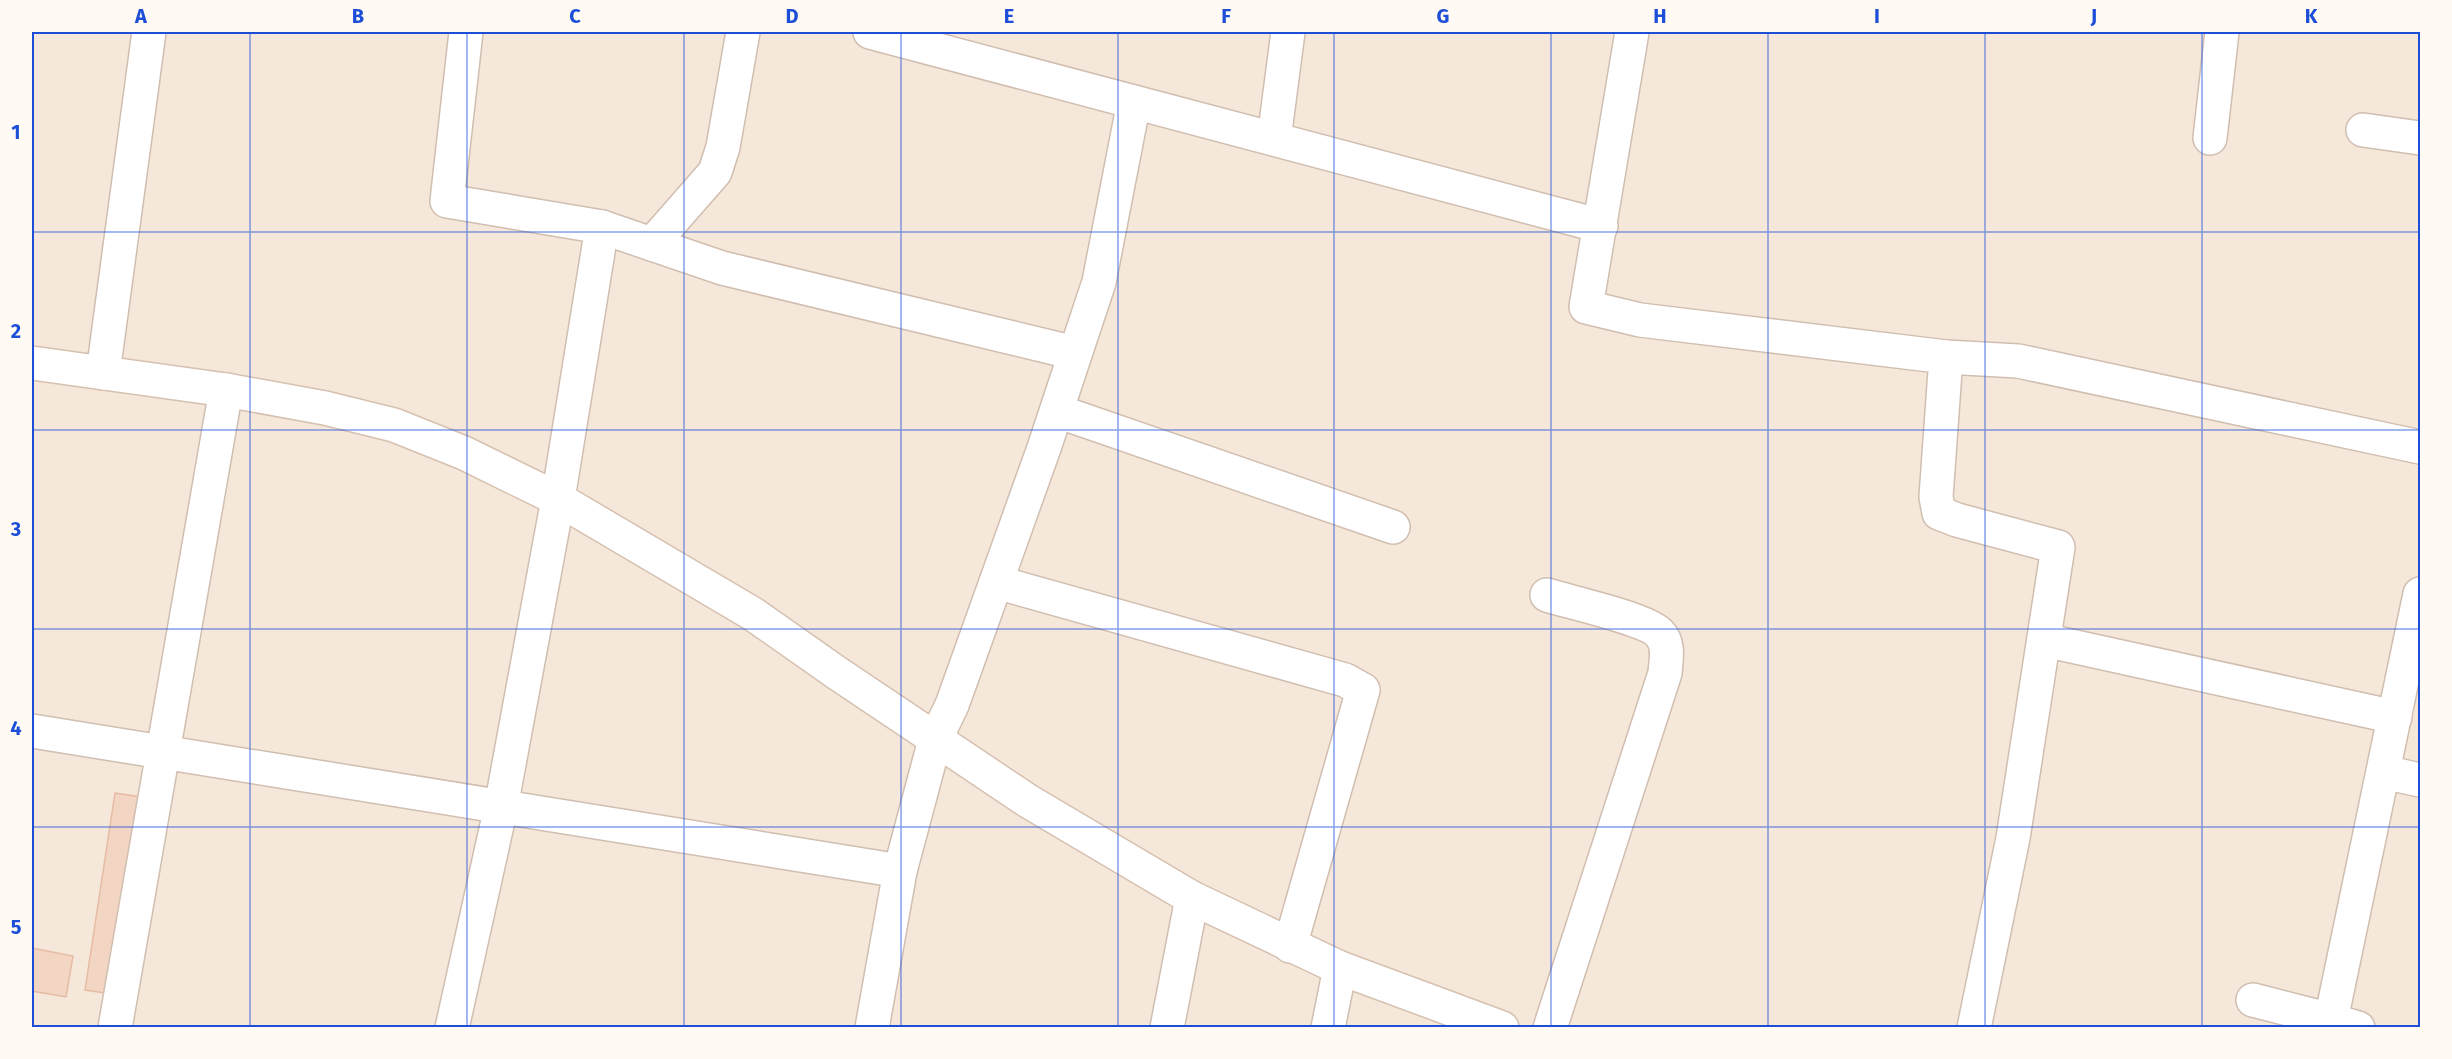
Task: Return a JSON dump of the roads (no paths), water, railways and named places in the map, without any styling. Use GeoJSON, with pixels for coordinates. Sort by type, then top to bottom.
{"type":"FeatureCollection","features":[{"type":"Feature","properties":{"kind":"street"},"geometry":{"type":"LineString","coordinates":[[104,373],[149,32]]}},
{"type":"Feature","properties":{"kind":"street"},"geometry":{"type":"LineString","coordinates":[[466,32],[447,201],[602,227],[722,268],[1075,353]]}},
{"type":"Feature","properties":{"kind":"street"},"geometry":{"type":"LineString","coordinates":[[652,244],[715,172],[723,147],[744,32]]}},
{"type":"Feature","properties":{"kind":"street"},"geometry":{"type":"LineString","coordinates":[[870,32],[1601,226]]}},
{"type":"Feature","properties":{"kind":"street"},"geometry":{"type":"LineString","coordinates":[[1274,139],[1288,32]]}},
{"type":"Feature","properties":{"kind":"street"},"geometry":{"type":"LineString","coordinates":[[1632,32],[1601,226],[1585,300],[1586,307],[1640,320],[1946,357],[2018,361],[2421,447]]}},
{"type":"Feature","properties":{"kind":"street"},"geometry":{"type":"LineString","coordinates":[[2210,138],[2222,32]]}},
{"type":"Feature","properties":{"kind":"street"},"geometry":{"type":"LineString","coordinates":[[872,1028],[900,871],[936,740],[952,705],[1057,411],[1099,282],[1134,102]]}},
{"type":"Feature","properties":{"kind":"street"},"geometry":{"type":"LineString","coordinates":[[2363,130],[2421,138]]}},
{"type":"Feature","properties":{"kind":"street"},"geometry":{"type":"LineString","coordinates":[[452,1028],[501,807],[558,499],[602,227]]}},
{"type":"Feature","properties":{"kind":"street"},"geometry":{"type":"LineString","coordinates":[[1946,357],[1936,497],[1940,513],[1957,520],[2058,547],[2013,838],[1974,1028]]}},
{"type":"Feature","properties":{"kind":"street"},"geometry":{"type":"LineString","coordinates":[[32,363],[226,390],[325,408],[394,425],[464,453],[558,499],[753,614],[1028,801],[1192,898],[1340,968],[1491,1026]]}},
{"type":"Feature","properties":{"kind":"street"},"geometry":{"type":"LineString","coordinates":[[115,1028],[226,390]]}},
{"type":"Feature","properties":{"kind":"street"},"geometry":{"type":"LineString","coordinates":[[1057,411],[1393,528]]}},
{"type":"Feature","properties":{"kind":"street"},"geometry":{"type":"LineString","coordinates":[[996,582],[1346,680],[1363,690],[1290,946]]}},
{"type":"Feature","properties":{"kind":"street"},"geometry":{"type":"LineString","coordinates":[[2253,1000],[2344,1024],[2383,772],[2421,594]]}},
{"type":"Feature","properties":{"kind":"street"},"geometry":{"type":"LineString","coordinates":[[1547,595],[1645,624],[1660,633],[1668,649],[1665,673],[1550,1028]]}},
{"type":"Feature","properties":{"kind":"street"},"geometry":{"type":"LineString","coordinates":[[2044,640],[2395,717]]}},
{"type":"Feature","properties":{"kind":"street"},"geometry":{"type":"LineString","coordinates":[[32,731],[900,871]]}},
{"type":"Feature","properties":{"kind":"street"},"geometry":{"type":"LineString","coordinates":[[2383,772],[2421,780]]}},
{"type":"Feature","properties":{"kind":"street"},"geometry":{"type":"LineString","coordinates":[[1167,1028],[1192,898]]}},
{"type":"Feature","properties":{"kind":"street"},"geometry":{"type":"LineString","coordinates":[[1328,1028],[1340,968]]}}]}
